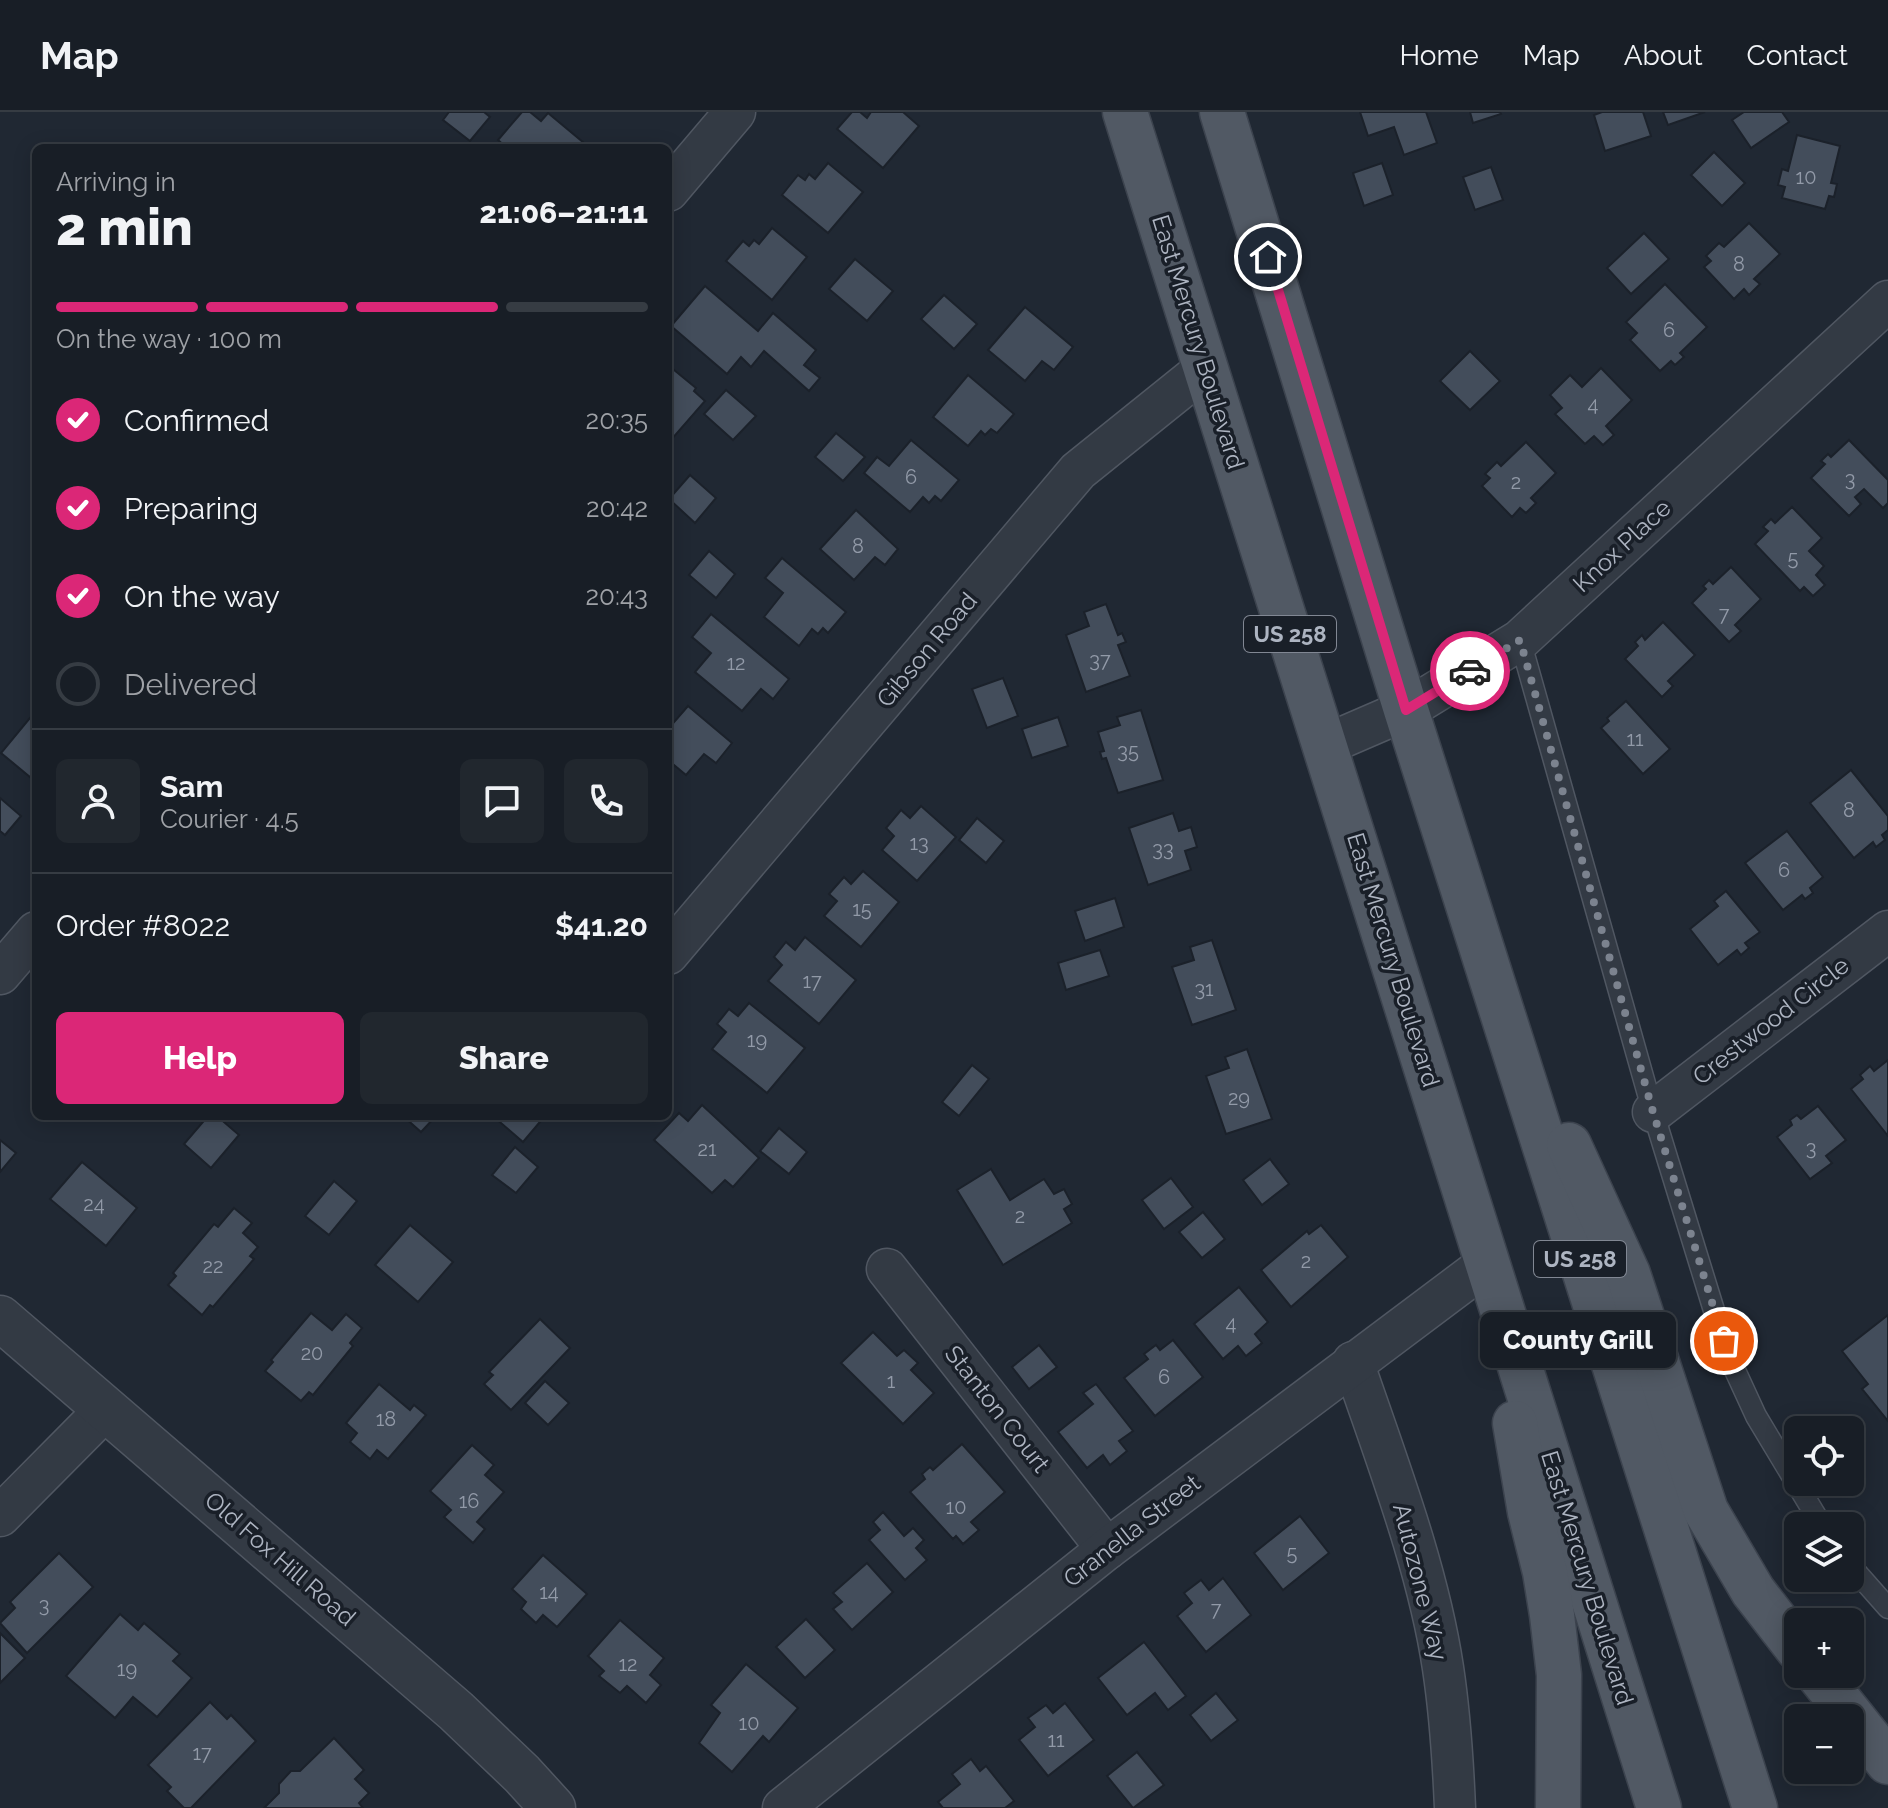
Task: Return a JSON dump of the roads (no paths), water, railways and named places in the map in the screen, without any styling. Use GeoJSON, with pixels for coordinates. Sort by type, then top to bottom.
{"type":"FeatureCollection","features":[{"type":"Feature","properties":{"kind":"main road","name":"East Mercury Boulevard"},"geometry":{"type":"LineString","coordinates":[[1125,112],[1659,1808]]}},
{"type":"Feature","properties":{"kind":"main road","name":"US 258"},"geometry":{"type":"LineString","coordinates":[[1222,112],[1406,710],[1755,1808]]}},
{"type":"Feature","properties":{"kind":"main road"},"geometry":{"type":"LineString","coordinates":[[1486,962],[1628,1274],[1706,1511],[1753,1591],[1784,1631]]}},
{"type":"Feature","properties":{"kind":"main road"},"geometry":{"type":"LineString","coordinates":[[1488,1263],[1530,1512],[1552,1615],[1559,1675],[1558,1808]]}},
{"type":"Feature","properties":{"kind":"main road"},"geometry":{"type":"LineString","coordinates":[[1829,1688],[1888,1762]]}},
{"type":"Feature","properties":{"kind":"street"},"geometry":{"type":"LineString","coordinates":[[672,186],[735,112]]}},
{"type":"Feature","properties":{"kind":"street","name":"Knox Place"},"geometry":{"type":"LineString","coordinates":[[1325,745],[1406,710],[1520,640],[1888,301]]}},
{"type":"Feature","properties":{"kind":"street","name":"Gibson Road"},"geometry":{"type":"LineString","coordinates":[[672,949],[1078,471],[1206,368]]}},
{"type":"Feature","properties":{"kind":"street","name":"Crestwood Circle"},"geometry":{"type":"LineString","coordinates":[[1653,1112],[1888,931]]}},
{"type":"Feature","properties":{"kind":"street"},"geometry":{"type":"LineString","coordinates":[[0,974],[32,937]]}},
{"type":"Feature","properties":{"kind":"street","name":"Granella Street"},"geometry":{"type":"LineString","coordinates":[[783,1808],[1107,1549],[1488,1263]]}},
{"type":"Feature","properties":{"kind":"street","name":"Stanton Court"},"geometry":{"type":"LineString","coordinates":[[887,1269],[1107,1549]]}},
{"type":"Feature","properties":{"kind":"street","name":"Old Fox Hill Road"},"geometry":{"type":"LineString","coordinates":[[0,1318],[456,1711],[553,1808]]}},
{"type":"Feature","properties":{"kind":"street","name":"Autozone Way"},"geometry":{"type":"LineString","coordinates":[[1353,1362],[1396,1486],[1433,1617],[1443,1667],[1452,1743],[1455,1808]]}},
{"type":"Feature","properties":{"kind":"street"},"geometry":{"type":"LineString","coordinates":[[0,1516],[106,1409]]}},
{"type":"Feature","properties":{"kind":"lane"},"geometry":{"type":"LineString","coordinates":[[1520,640],[1653,1112],[1733,1366],[1762,1427],[1814,1512]]}},
{"type":"Feature","properties":{"kind":"lane"},"geometry":{"type":"LineString","coordinates":[[1864,1581],[1888,1608]]}},
{"type":"Feature","properties":{"kind":"place","name":"County Grill"},"geometry":{"type":"Point","coordinates":[1724,1341]}}]}
